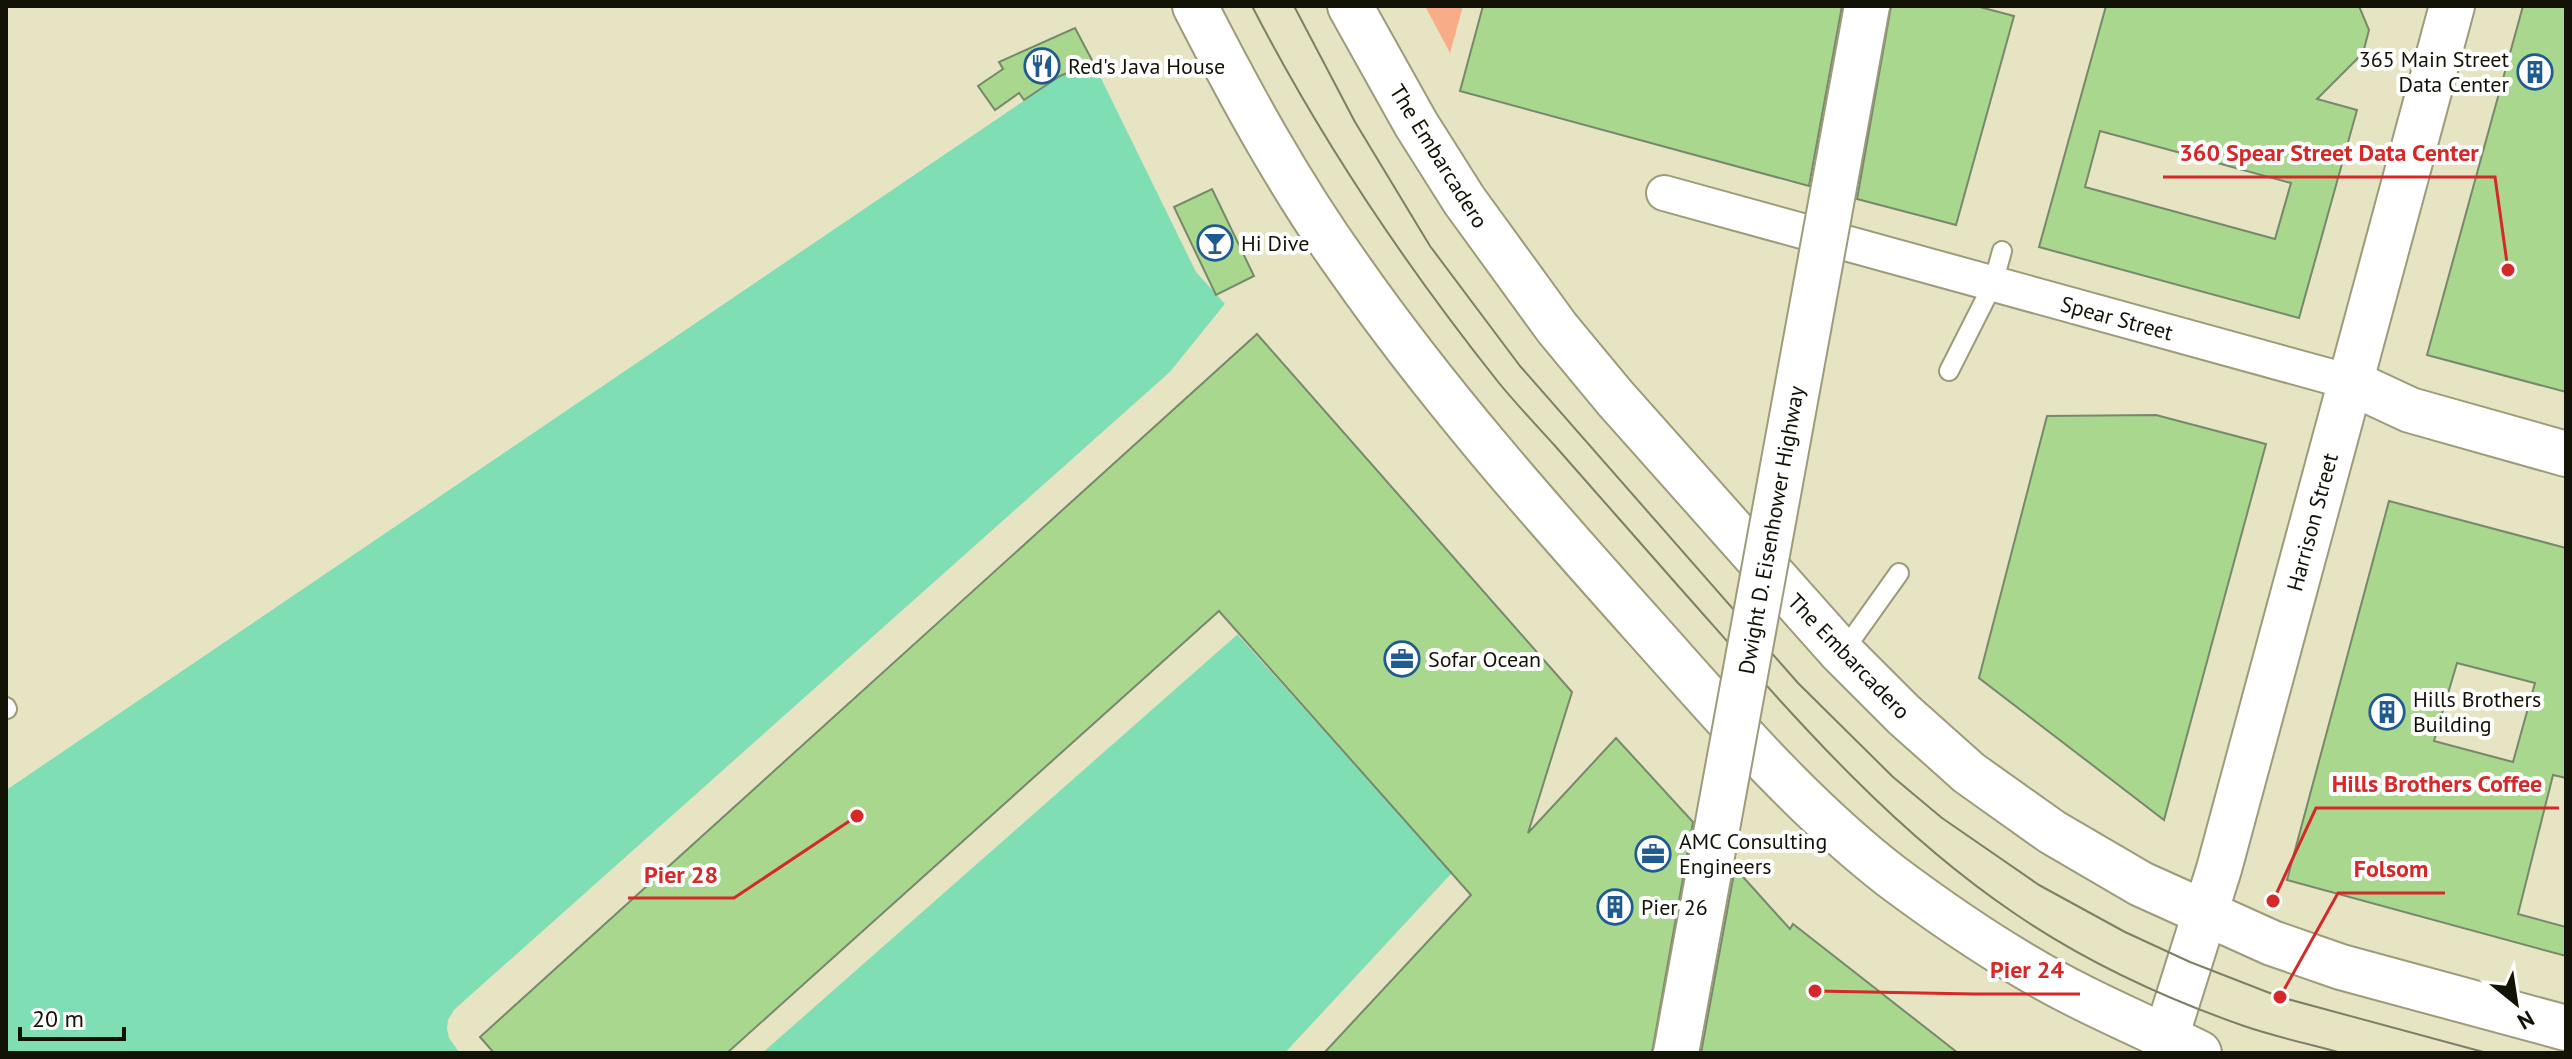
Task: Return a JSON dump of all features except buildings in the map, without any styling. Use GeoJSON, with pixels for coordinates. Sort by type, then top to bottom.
{"type":"FeatureCollection","features":[{"type":"Feature","properties":{"kind":"main road"},"geometry":{"type":"LineString","coordinates":[[1195,6],[1296,188],[1401,342],[1523,491],[1750,745],[1813,809],[1890,874],[1964,929],[2029,969],[2182,1045]]}},
{"type":"Feature","properties":{"kind":"main road","name":"The Embarcadero"},"geometry":{"type":"LineString","coordinates":[[1350,6],[1416,124],[1464,200],[1557,328],[1615,398],[1842,653],[1904,715],[1969,773],[2052,832],[2141,884],[2272,943],[2341,967],[2566,1028]]}},
{"type":"Feature","properties":{"kind":"main road","name":"Dwight D. Eisenhower Highway"},"geometry":{"type":"LineString","coordinates":[[1657,1053],[1849,6]]}},
{"type":"Feature","properties":{"kind":"main road","name":"Dwight D. Eisenhower Highway"},"geometry":{"type":"LineString","coordinates":[[1676,1053],[1867,6]]}},
{"type":"Feature","properties":{"kind":"main road","name":"Harrison Street"},"geometry":{"type":"LineString","coordinates":[[2182,1045],[2206,913],[2452,6]]}},
{"type":"Feature","properties":{"kind":"main road","name":"Spear Street"},"geometry":{"type":"LineString","coordinates":[[2350,382],[2410,410],[2566,454]]}},
{"type":"Feature","properties":{"kind":"street","name":"Spear Street"},"geometry":{"type":"LineString","coordinates":[[1664,193],[2350,382]]}},
{"type":"Feature","properties":{"kind":"lane"},"geometry":{"type":"LineString","coordinates":[[1949,371],[1993,284],[2002,251]]}},
{"type":"Feature","properties":{"kind":"lane"},"geometry":{"type":"LineString","coordinates":[[1842,653],[1899,573]]}},
{"type":"Feature","properties":{"kind":"shaded area"},"geometry":{"type":"Polygon","coordinates":[[[1425,6],[1463,6],[1450,53],[1425,6]]]}},
{"type":"Feature","properties":{"kind":"shaded area"},"geometry":{"type":"Polygon","coordinates":[[[1093,62],[1196,272],[1225,304],[1170,372],[454,1010],[450,1032],[460,1053],[6,1053],[6,790],[1060,76],[1093,62]]]}},
{"type":"Feature","properties":{"kind":"shaded area"},"geometry":{"type":"Polygon","coordinates":[[[1238,634],[1452,873],[1285,1053],[762,1053],[1238,634]]]}},
{"type":"Feature","properties":{"kind":"pier"},"geometry":{"type":"Polygon","coordinates":[[[1093,62],[1060,76],[6,790],[6,786],[1022,97],[1058,73],[1093,62]]]}},
{"type":"Feature","properties":{"kind":"pier"},"geometry":{"type":"Polygon","coordinates":[[[1225,304],[1228,306],[1173,375],[457,1013],[451,1029],[464,1053],[460,1053],[449,1038],[447,1029],[454,1010],[1170,372],[1225,304]]]}},
{"type":"Feature","properties":{"kind":"pier"},"geometry":{"type":"Polygon","coordinates":[[[1237,630],[1455,876],[1291,1053],[1285,1053],[1452,873],[1237,634],[762,1053],[758,1053],[1237,630]]]}},
{"type":"Feature","properties":{"kind":"tram line"},"geometry":{"type":"LineString","coordinates":[[1252,6],[1306,105],[1366,200],[1430,293],[1499,383],[1757,675],[1878,802],[1967,879],[2068,947],[2155,991],[2214,1015],[2268,1034],[2342,1053]]}},
{"type":"Feature","properties":{"kind":"tram line"},"geometry":{"type":"LineString","coordinates":[[1294,6],[1355,122],[1430,246],[1520,366],[1798,683],[1893,777],[1942,818],[2039,885],[2125,932],[2190,962],[2280,997],[2487,1053]]}},
{"type":"Feature","properties":{"kind":"place","name":"Red's Java House"},"geometry":{"type":"Point","coordinates":[1042,66]}},
{"type":"Feature","properties":{"kind":"place","name":"365 Main Street Data Center"},"geometry":{"type":"Point","coordinates":[2535,72]}},
{"type":"Feature","properties":{"kind":"place","name":"Hi Dive"},"geometry":{"type":"Point","coordinates":[1215,243]}},
{"type":"Feature","properties":{"kind":"place","name":"360 Spear Street Data Center"},"geometry":{"type":"Point","coordinates":[2508,270]}},
{"type":"Feature","properties":{"kind":"place","name":"Sofar Ocean"},"geometry":{"type":"Point","coordinates":[1402,659]}},
{"type":"Feature","properties":{"kind":"place","name":"Hills Brothers Building"},"geometry":{"type":"Point","coordinates":[2387,712]}},
{"type":"Feature","properties":{"kind":"place","name":"Pier 28"},"geometry":{"type":"Point","coordinates":[857,816]}},
{"type":"Feature","properties":{"kind":"place","name":"AMC Consulting Engineers"},"geometry":{"type":"Point","coordinates":[1653,854]}},
{"type":"Feature","properties":{"kind":"place","name":"Hills Brothers Coffee"},"geometry":{"type":"Point","coordinates":[2273,901]}},
{"type":"Feature","properties":{"kind":"place","name":"Pier 26"},"geometry":{"type":"Point","coordinates":[1615,907]}},
{"type":"Feature","properties":{"kind":"place","name":"Pier 24"},"geometry":{"type":"Point","coordinates":[1815,991]}},
{"type":"Feature","properties":{"kind":"place","name":"Folsom"},"geometry":{"type":"Point","coordinates":[2280,997]}}]}
